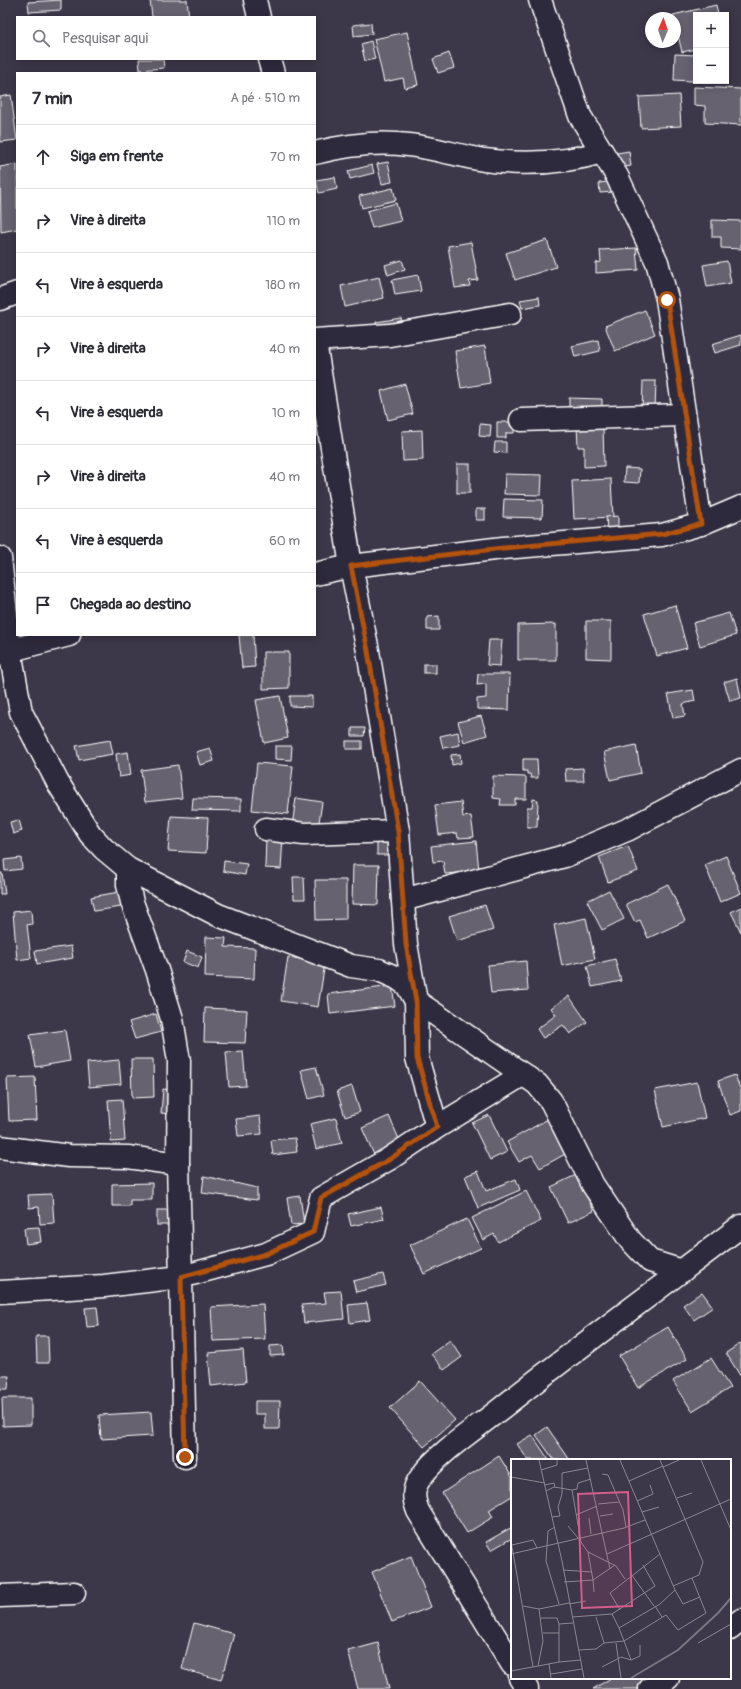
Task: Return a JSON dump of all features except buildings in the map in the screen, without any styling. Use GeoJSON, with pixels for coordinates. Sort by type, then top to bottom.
{"type":"FeatureCollection","features":[{"type":"Feature","properties":{"kind":"street"},"geometry":{"type":"LineString","coordinates":[[255,0],[259,16]]}},
{"type":"Feature","properties":{"kind":"street"},"geometry":{"type":"LineString","coordinates":[[540,0],[580,116],[617,176],[657,262],[667,300],[683,415],[701,524]]}},
{"type":"Feature","properties":{"kind":"street"},"geometry":{"type":"LineString","coordinates":[[269,60],[273,72]]}},
{"type":"Feature","properties":{"kind":"street"},"geometry":{"type":"LineString","coordinates":[[316,153],[360,144],[401,144],[483,160],[520,163],[551,163],[582,158],[602,152]]}},
{"type":"Feature","properties":{"kind":"street"},"geometry":{"type":"LineString","coordinates":[[0,299],[16,293]]}},
{"type":"Feature","properties":{"kind":"street"},"geometry":{"type":"LineString","coordinates":[[316,341],[390,335],[510,314]]}},
{"type":"Feature","properties":{"kind":"street"},"geometry":{"type":"LineString","coordinates":[[316,347],[351,566],[368,651],[398,831],[406,944],[416,1001],[417,1058],[437,1127]]}},
{"type":"Feature","properties":{"kind":"street"},"geometry":{"type":"LineString","coordinates":[[521,420],[683,415]]}},
{"type":"Feature","properties":{"kind":"street"},"geometry":{"type":"LineString","coordinates":[[316,574],[351,566],[503,548],[662,534],[701,524],[741,507]]}},
{"type":"Feature","properties":{"kind":"street"},"geometry":{"type":"LineString","coordinates":[[0,558],[5,652],[21,712],[41,753],[90,834],[104,850],[128,869],[218,915],[351,966],[380,970],[403,981],[416,1001],[537,1084],[551,1101],[593,1185],[630,1240],[650,1261],[682,1271]]}},
{"type":"Feature","properties":{"kind":"street"},"geometry":{"type":"LineString","coordinates":[[5,652],[65,636]]}},
{"type":"Feature","properties":{"kind":"street"},"geometry":{"type":"LineString","coordinates":[[403,900],[565,856],[629,829],[741,770]]}},
{"type":"Feature","properties":{"kind":"street"},"geometry":{"type":"LineString","coordinates":[[266,829],[304,834],[398,831]]}},
{"type":"Feature","properties":{"kind":"street"},"geometry":{"type":"LineString","coordinates":[[128,869],[128,884],[132,902],[157,970],[172,1020],[179,1062],[178,1164],[185,1457]]}},
{"type":"Feature","properties":{"kind":"street"},"geometry":{"type":"LineString","coordinates":[[380,970],[394,961],[406,944]]}},
{"type":"Feature","properties":{"kind":"street"},"geometry":{"type":"LineString","coordinates":[[0,1292],[104,1286],[181,1277],[266,1254],[313,1232],[321,1198],[390,1159],[437,1127],[522,1074]]}},
{"type":"Feature","properties":{"kind":"street"},"geometry":{"type":"LineString","coordinates":[[0,1147],[69,1156],[128,1157],[178,1164]]}},
{"type":"Feature","properties":{"kind":"street"},"geometry":{"type":"LineString","coordinates":[[511,1662],[418,1511],[413,1492],[420,1478],[431,1464],[518,1395],[741,1226]]}},
{"type":"Feature","properties":{"kind":"street"},"geometry":{"type":"LineString","coordinates":[[650,1261],[656,1291]]}},
{"type":"Feature","properties":{"kind":"street"},"geometry":{"type":"LineString","coordinates":[[0,1596],[74,1593]]}},
{"type":"Feature","properties":{"kind":"street"},"geometry":{"type":"LineString","coordinates":[[731,1627],[741,1620]]}},
{"type":"Feature","properties":{"kind":"street"},"geometry":{"type":"LineString","coordinates":[[521,1679],[527,1689]]}},
{"type":"Feature","properties":{"kind":"street"},"geometry":{"type":"LineString","coordinates":[[650,1689],[666,1679]]}},
{"type":"Feature","properties":{"kind":"route"},"geometry":{"type":"LineString","coordinates":[[185,1457],[181,1277],[266,1254],[313,1232],[321,1198],[390,1159],[437,1127],[417,1058],[416,1001],[406,944],[398,831],[368,651],[351,566],[503,548],[662,534],[701,524],[683,415],[667,300]]}}]}
